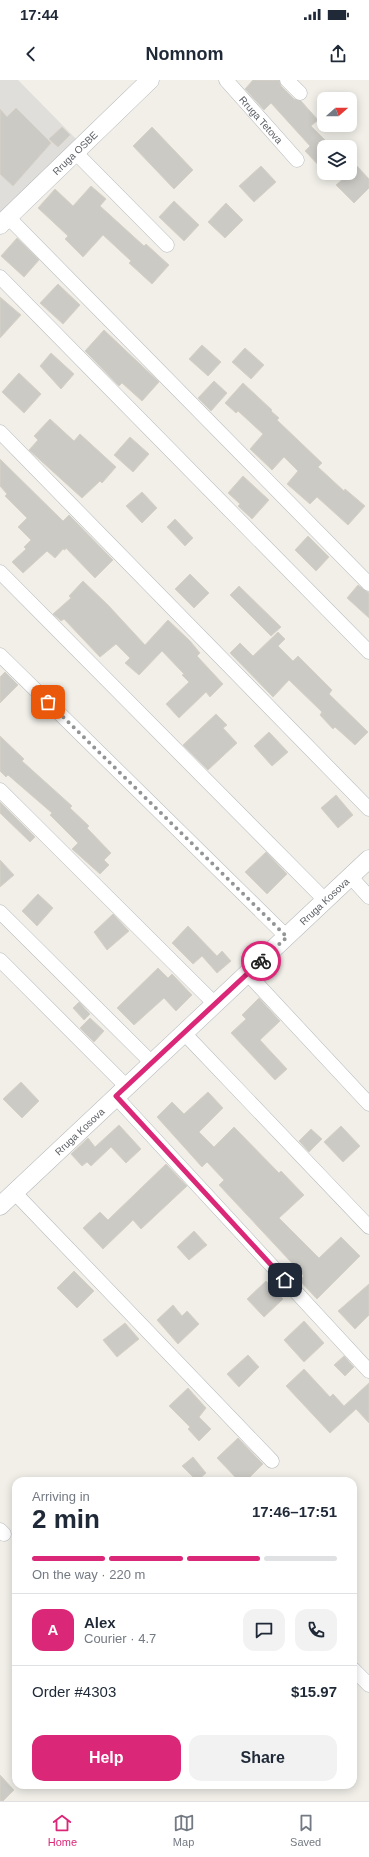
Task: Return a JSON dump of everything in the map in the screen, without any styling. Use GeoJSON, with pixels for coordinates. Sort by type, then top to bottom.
{"type":"FeatureCollection","features":[{"type":"Feature","properties":{"kind":"street","name":"Rruga OSBE"},"geometry":{"type":"LineString","coordinates":[[4,221],[150,80]]}},
{"type":"Feature","properties":{"kind":"street","name":"Rruga Tetova"},"geometry":{"type":"LineString","coordinates":[[226,80],[296,160]]}},
{"type":"Feature","properties":{"kind":"street"},"geometry":{"type":"LineString","coordinates":[[287,80],[300,93]]}},
{"type":"Feature","properties":{"kind":"street"},"geometry":{"type":"LineString","coordinates":[[75,152],[167,245]]}},
{"type":"Feature","properties":{"kind":"street"},"geometry":{"type":"LineString","coordinates":[[4,221],[369,584]]}},
{"type":"Feature","properties":{"kind":"street"},"geometry":{"type":"LineString","coordinates":[[0,277],[369,652]]}},
{"type":"Feature","properties":{"kind":"street"},"geometry":{"type":"LineString","coordinates":[[0,432],[369,810]]}},
{"type":"Feature","properties":{"kind":"street"},"geometry":{"type":"LineString","coordinates":[[0,572],[325,900]]}},
{"type":"Feature","properties":{"kind":"street"},"geometry":{"type":"LineString","coordinates":[[0,654],[287,937]]}},
{"type":"Feature","properties":{"kind":"street"},"geometry":{"type":"LineString","coordinates":[[0,790],[215,1004]]}},
{"type":"Feature","properties":{"kind":"street","name":"Rruga Kosova"},"geometry":{"type":"LineString","coordinates":[[0,1206],[369,859]]}},
{"type":"Feature","properties":{"kind":"street"},"geometry":{"type":"LineString","coordinates":[[350,876],[369,898]]}},
{"type":"Feature","properties":{"kind":"street"},"geometry":{"type":"LineString","coordinates":[[0,912],[152,1063]]}},
{"type":"Feature","properties":{"kind":"street"},"geometry":{"type":"LineString","coordinates":[[0,960],[121,1092],[369,1371]]}},
{"type":"Feature","properties":{"kind":"street"},"geometry":{"type":"LineString","coordinates":[[247,974],[369,1104]]}},
{"type":"Feature","properties":{"kind":"street"},"geometry":{"type":"LineString","coordinates":[[184,1033],[369,1227]]}},
{"type":"Feature","properties":{"kind":"street"},"geometry":{"type":"LineString","coordinates":[[14,1192],[272,1461]]}},
{"type":"Feature","properties":{"kind":"street"},"geometry":{"type":"LineString","coordinates":[[357,1673],[369,1685]]}},
{"type":"Feature","properties":{"kind":"shaded area"},"geometry":{"type":"Polygon","coordinates":[[[0,80],[18,80],[78,141],[0,216],[0,80]]]}},
{"type":"Feature","properties":{"kind":"building"},"geometry":{"type":"Polygon","coordinates":[[[253,80],[279,80],[281,86],[294,99],[301,101],[317,119],[317,121],[311,126],[325,140],[317,140],[317,164],[305,151],[310,146],[271,103],[264,110],[245,89],[253,80]]]}},
{"type":"Feature","properties":{"kind":"building"},"geometry":{"type":"Polygon","coordinates":[[[16,108],[51,143],[13,186],[0,174],[0,109],[7,117],[16,108]]]}},
{"type":"Feature","properties":{"kind":"building"},"geometry":{"type":"Polygon","coordinates":[[[62,127],[70,135],[58,147],[49,139],[62,127]]]}},
{"type":"Feature","properties":{"kind":"building"},"geometry":{"type":"Polygon","coordinates":[[[152,127],[193,170],[174,189],[133,146],[152,127]]]}},
{"type":"Feature","properties":{"kind":"building"},"geometry":{"type":"Polygon","coordinates":[[[261,166],[276,182],[254,202],[239,186],[261,166]]]}},
{"type":"Feature","properties":{"kind":"building"},"geometry":{"type":"Polygon","coordinates":[[[357,166],[369,179],[369,188],[354,203],[336,185],[342,180],[357,180],[357,166]]]}},
{"type":"Feature","properties":{"kind":"building"},"geometry":{"type":"Polygon","coordinates":[[[91,186],[106,199],[100,206],[144,246],[146,244],[169,265],[152,284],[129,263],[131,261],[103,235],[83,257],[65,239],[68,236],[38,208],[55,189],[73,206],[91,186]]]}},
{"type":"Feature","properties":{"kind":"building"},"geometry":{"type":"Polygon","coordinates":[[[174,201],[199,225],[184,241],[159,217],[174,201]]]}},
{"type":"Feature","properties":{"kind":"building"},"geometry":{"type":"Polygon","coordinates":[[[226,203],[243,220],[225,238],[208,222],[226,203]]]}},
{"type":"Feature","properties":{"kind":"building"},"geometry":{"type":"Polygon","coordinates":[[[17,238],[39,260],[24,277],[1,256],[17,238]]]}},
{"type":"Feature","properties":{"kind":"building"},"geometry":{"type":"Polygon","coordinates":[[[58,284],[80,305],[63,324],[40,303],[58,284]]]}},
{"type":"Feature","properties":{"kind":"building"},"geometry":{"type":"Polygon","coordinates":[[[0,297],[21,315],[0,338],[0,297]]]}},
{"type":"Feature","properties":{"kind":"building"},"geometry":{"type":"Polygon","coordinates":[[[104,330],[159,382],[142,401],[122,383],[119,386],[85,351],[104,330]]]}},
{"type":"Feature","properties":{"kind":"building"},"geometry":{"type":"Polygon","coordinates":[[[202,345],[221,362],[208,376],[189,359],[202,345]]]}},
{"type":"Feature","properties":{"kind":"building"},"geometry":{"type":"Polygon","coordinates":[[[245,348],[264,365],[251,379],[232,362],[245,348]]]}},
{"type":"Feature","properties":{"kind":"building"},"geometry":{"type":"Polygon","coordinates":[[[51,353],[74,374],[61,389],[40,366],[51,353]]]}},
{"type":"Feature","properties":{"kind":"building"},"geometry":{"type":"Polygon","coordinates":[[[19,373],[41,394],[24,413],[2,392],[19,373]]]}},
{"type":"Feature","properties":{"kind":"building"},"geometry":{"type":"Polygon","coordinates":[[[214,381],[227,393],[211,411],[198,398],[214,381]]]}},
{"type":"Feature","properties":{"kind":"building"},"geometry":{"type":"Polygon","coordinates":[[[243,383],[272,410],[271,411],[279,418],[277,420],[322,463],[318,467],[344,491],[345,489],[365,506],[348,525],[317,497],[310,504],[287,484],[298,471],[284,457],[272,470],[250,449],[263,434],[238,411],[236,413],[225,403],[243,383]]]}},
{"type":"Feature","properties":{"kind":"building"},"geometry":{"type":"Polygon","coordinates":[[[50,419],[74,441],[80,434],[116,467],[102,483],[100,481],[82,498],[29,450],[38,440],[34,436],[50,419]]]}},
{"type":"Feature","properties":{"kind":"building"},"geometry":{"type":"Polygon","coordinates":[[[130,437],[149,454],[133,472],[114,455],[130,437]]]}},
{"type":"Feature","properties":{"kind":"building"},"geometry":{"type":"Polygon","coordinates":[[[0,459],[63,521],[69,515],[113,560],[95,578],[66,548],[65,550],[63,549],[55,558],[47,551],[23,573],[12,562],[26,549],[24,547],[31,540],[18,527],[27,518],[5,496],[7,494],[0,486],[0,459]]]}},
{"type":"Feature","properties":{"kind":"building"},"geometry":{"type":"Polygon","coordinates":[[[243,476],[269,500],[252,519],[238,506],[240,504],[228,493],[243,476]]]}},
{"type":"Feature","properties":{"kind":"building"},"geometry":{"type":"Polygon","coordinates":[[[142,492],[157,508],[142,523],[126,506],[142,492]]]}},
{"type":"Feature","properties":{"kind":"building"},"geometry":{"type":"Polygon","coordinates":[[[175,519],[193,538],[185,546],[167,527],[175,519]]]}},
{"type":"Feature","properties":{"kind":"building"},"geometry":{"type":"Polygon","coordinates":[[[308,536],[329,557],[316,571],[295,550],[308,536]]]}},
{"type":"Feature","properties":{"kind":"building"},"geometry":{"type":"Polygon","coordinates":[[[190,574],[209,593],[194,608],[175,589],[190,574]]]}},
{"type":"Feature","properties":{"kind":"building"},"geometry":{"type":"Polygon","coordinates":[[[83,581],[108,605],[145,645],[168,620],[190,641],[200,653],[197,656],[223,684],[210,697],[206,692],[179,718],[166,704],[189,682],[182,675],[184,674],[162,651],[139,675],[125,663],[130,658],[116,644],[100,657],[64,619],[61,621],[53,614],[71,598],[69,596],[83,581]]]}},
{"type":"Feature","properties":{"kind":"building"},"geometry":{"type":"Polygon","coordinates":[[[358,585],[369,593],[369,618],[347,598],[358,585]]]}},
{"type":"Feature","properties":{"kind":"building"},"geometry":{"type":"Polygon","coordinates":[[[239,586],[281,627],[271,636],[230,595],[239,586]]]}},
{"type":"Feature","properties":{"kind":"building"},"geometry":{"type":"Polygon","coordinates":[[[278,632],[285,639],[278,646],[293,661],[298,656],[332,690],[329,694],[368,732],[355,745],[335,727],[333,729],[320,715],[322,712],[289,680],[273,697],[230,653],[240,643],[253,656],[278,632]]]}},
{"type":"Feature","properties":{"kind":"building"},"geometry":{"type":"Polygon","coordinates":[[[5,672],[18,685],[0,703],[0,677],[5,672]]]}},
{"type":"Feature","properties":{"kind":"building"},"geometry":{"type":"Polygon","coordinates":[[[216,714],[227,725],[223,728],[237,743],[208,770],[183,745],[216,714]]]}},
{"type":"Feature","properties":{"kind":"building"},"geometry":{"type":"Polygon","coordinates":[[[269,732],[288,752],[272,766],[254,746],[269,732]]]}},
{"type":"Feature","properties":{"kind":"building"},"geometry":{"type":"Polygon","coordinates":[[[0,736],[24,759],[22,761],[72,806],[70,808],[89,826],[87,828],[111,853],[104,860],[109,865],[100,874],[72,849],[78,843],[50,815],[52,813],[8,775],[6,777],[0,771],[0,736]]]}},
{"type":"Feature","properties":{"kind":"building"},"geometry":{"type":"Polygon","coordinates":[[[336,795],[353,815],[338,828],[321,808],[336,795]]]}},
{"type":"Feature","properties":{"kind":"building"},"geometry":{"type":"Polygon","coordinates":[[[0,802],[35,837],[30,842],[0,813],[0,802]]]}},
{"type":"Feature","properties":{"kind":"building"},"geometry":{"type":"Polygon","coordinates":[[[266,852],[287,874],[267,894],[245,872],[266,852]]]}},
{"type":"Feature","properties":{"kind":"building"},"geometry":{"type":"Polygon","coordinates":[[[0,860],[14,875],[0,887],[0,860]]]}},
{"type":"Feature","properties":{"kind":"building"},"geometry":{"type":"Polygon","coordinates":[[[38,894],[53,908],[37,926],[22,911],[38,894]]]}},
{"type":"Feature","properties":{"kind":"building"},"geometry":{"type":"Polygon","coordinates":[[[113,914],[129,931],[107,950],[94,932],[113,914]]]}},
{"type":"Feature","properties":{"kind":"building"},"geometry":{"type":"Polygon","coordinates":[[[188,926],[217,956],[222,951],[231,961],[217,973],[202,956],[193,964],[172,943],[188,926]]]}},
{"type":"Feature","properties":{"kind":"building"},"geometry":{"type":"Polygon","coordinates":[[[158,968],[168,978],[172,974],[192,995],[176,1011],[164,998],[134,1025],[117,1008],[158,968]]]}},
{"type":"Feature","properties":{"kind":"building"},"geometry":{"type":"Polygon","coordinates":[[[259,998],[280,1021],[260,1040],[287,1069],[275,1080],[231,1033],[246,1019],[242,1015],[259,998]]]}},
{"type":"Feature","properties":{"kind":"building"},"geometry":{"type":"Polygon","coordinates":[[[79,1002],[90,1014],[84,1020],[73,1008],[79,1002]]]}},
{"type":"Feature","properties":{"kind":"building"},"geometry":{"type":"Polygon","coordinates":[[[90,1018],[104,1031],[94,1042],[80,1028],[90,1018]]]}},
{"type":"Feature","properties":{"kind":"building"},"geometry":{"type":"Polygon","coordinates":[[[21,1082],[39,1101],[22,1118],[3,1099],[21,1082]]]}},
{"type":"Feature","properties":{"kind":"building"},"geometry":{"type":"Polygon","coordinates":[[[208,1092],[223,1108],[199,1132],[214,1147],[234,1127],[279,1173],[281,1171],[304,1195],[279,1218],[319,1258],[341,1237],[360,1256],[317,1299],[299,1280],[304,1276],[219,1185],[224,1180],[207,1162],[202,1167],[157,1117],[172,1102],[184,1114],[208,1092]]]}},
{"type":"Feature","properties":{"kind":"building"},"geometry":{"type":"Polygon","coordinates":[[[119,1125],[141,1149],[126,1163],[111,1147],[91,1166],[87,1162],[82,1166],[71,1154],[88,1138],[95,1147],[119,1125]]]}},
{"type":"Feature","properties":{"kind":"building"},"geometry":{"type":"Polygon","coordinates":[[[341,1126],[360,1146],[343,1162],[324,1142],[341,1126]]]}},
{"type":"Feature","properties":{"kind":"building"},"geometry":{"type":"Polygon","coordinates":[[[311,1129],[322,1139],[309,1152],[299,1141],[311,1129]]]}},
{"type":"Feature","properties":{"kind":"building"},"geometry":{"type":"Polygon","coordinates":[[[166,1164],[187,1186],[141,1229],[133,1220],[103,1249],[83,1228],[100,1212],[108,1220],[166,1164]]]}},
{"type":"Feature","properties":{"kind":"building"},"geometry":{"type":"Polygon","coordinates":[[[194,1231],[207,1245],[189,1260],[177,1247],[194,1231]]]}},
{"type":"Feature","properties":{"kind":"building"},"geometry":{"type":"Polygon","coordinates":[[[74,1271],[94,1291],[77,1308],[57,1288],[74,1271]]]}},
{"type":"Feature","properties":{"kind":"building"},"geometry":{"type":"Polygon","coordinates":[[[266,1281],[283,1299],[264,1317],[247,1299],[266,1281]]]}},
{"type":"Feature","properties":{"kind":"building"},"geometry":{"type":"Polygon","coordinates":[[[369,1284],[369,1315],[355,1329],[338,1311],[369,1284]]]}},
{"type":"Feature","properties":{"kind":"building"},"geometry":{"type":"Polygon","coordinates":[[[173,1305],[182,1316],[187,1311],[199,1324],[178,1344],[157,1320],[173,1305]]]}},
{"type":"Feature","properties":{"kind":"building"},"geometry":{"type":"Polygon","coordinates":[[[304,1321],[324,1343],[304,1362],[284,1340],[304,1321]]]}},
{"type":"Feature","properties":{"kind":"building"},"geometry":{"type":"Polygon","coordinates":[[[125,1323],[139,1339],[117,1357],[103,1340],[125,1323]]]}},
{"type":"Feature","properties":{"kind":"building"},"geometry":{"type":"Polygon","coordinates":[[[248,1355],[259,1367],[239,1387],[227,1374],[248,1355]]]}},
{"type":"Feature","properties":{"kind":"building"},"geometry":{"type":"Polygon","coordinates":[[[344,1356],[354,1367],[345,1376],[334,1365],[344,1356]]]}},
{"type":"Feature","properties":{"kind":"building"},"geometry":{"type":"Polygon","coordinates":[[[304,1369],[330,1397],[333,1394],[344,1406],[369,1383],[369,1423],[356,1409],[330,1433],[286,1386],[304,1369]]]}},
{"type":"Feature","properties":{"kind":"building"},"geometry":{"type":"Polygon","coordinates":[[[188,1388],[206,1408],[199,1417],[211,1429],[199,1441],[188,1429],[190,1427],[169,1406],[188,1388]]]}},
{"type":"Feature","properties":{"kind":"building"},"geometry":{"type":"Polygon","coordinates":[[[238,1438],[263,1464],[250,1477],[235,1477],[217,1458],[238,1438]]]}},
{"type":"Feature","properties":{"kind":"building"},"geometry":{"type":"Polygon","coordinates":[[[193,1457],[206,1473],[202,1477],[193,1477],[182,1466],[193,1457]]]}},
{"type":"Feature","properties":{"kind":"building"},"geometry":{"type":"Polygon","coordinates":[[[0,1775],[14,1790],[3,1801],[0,1801],[0,1775]]]}},
{"type":"Feature","properties":{"kind":"way so far"},"geometry":{"type":"LineString","coordinates":[[48,702],[287,937],[261,961]]}},
{"type":"Feature","properties":{"kind":"route"},"geometry":{"type":"LineString","coordinates":[[261,961],[116,1096],[285,1280]]}}]}
